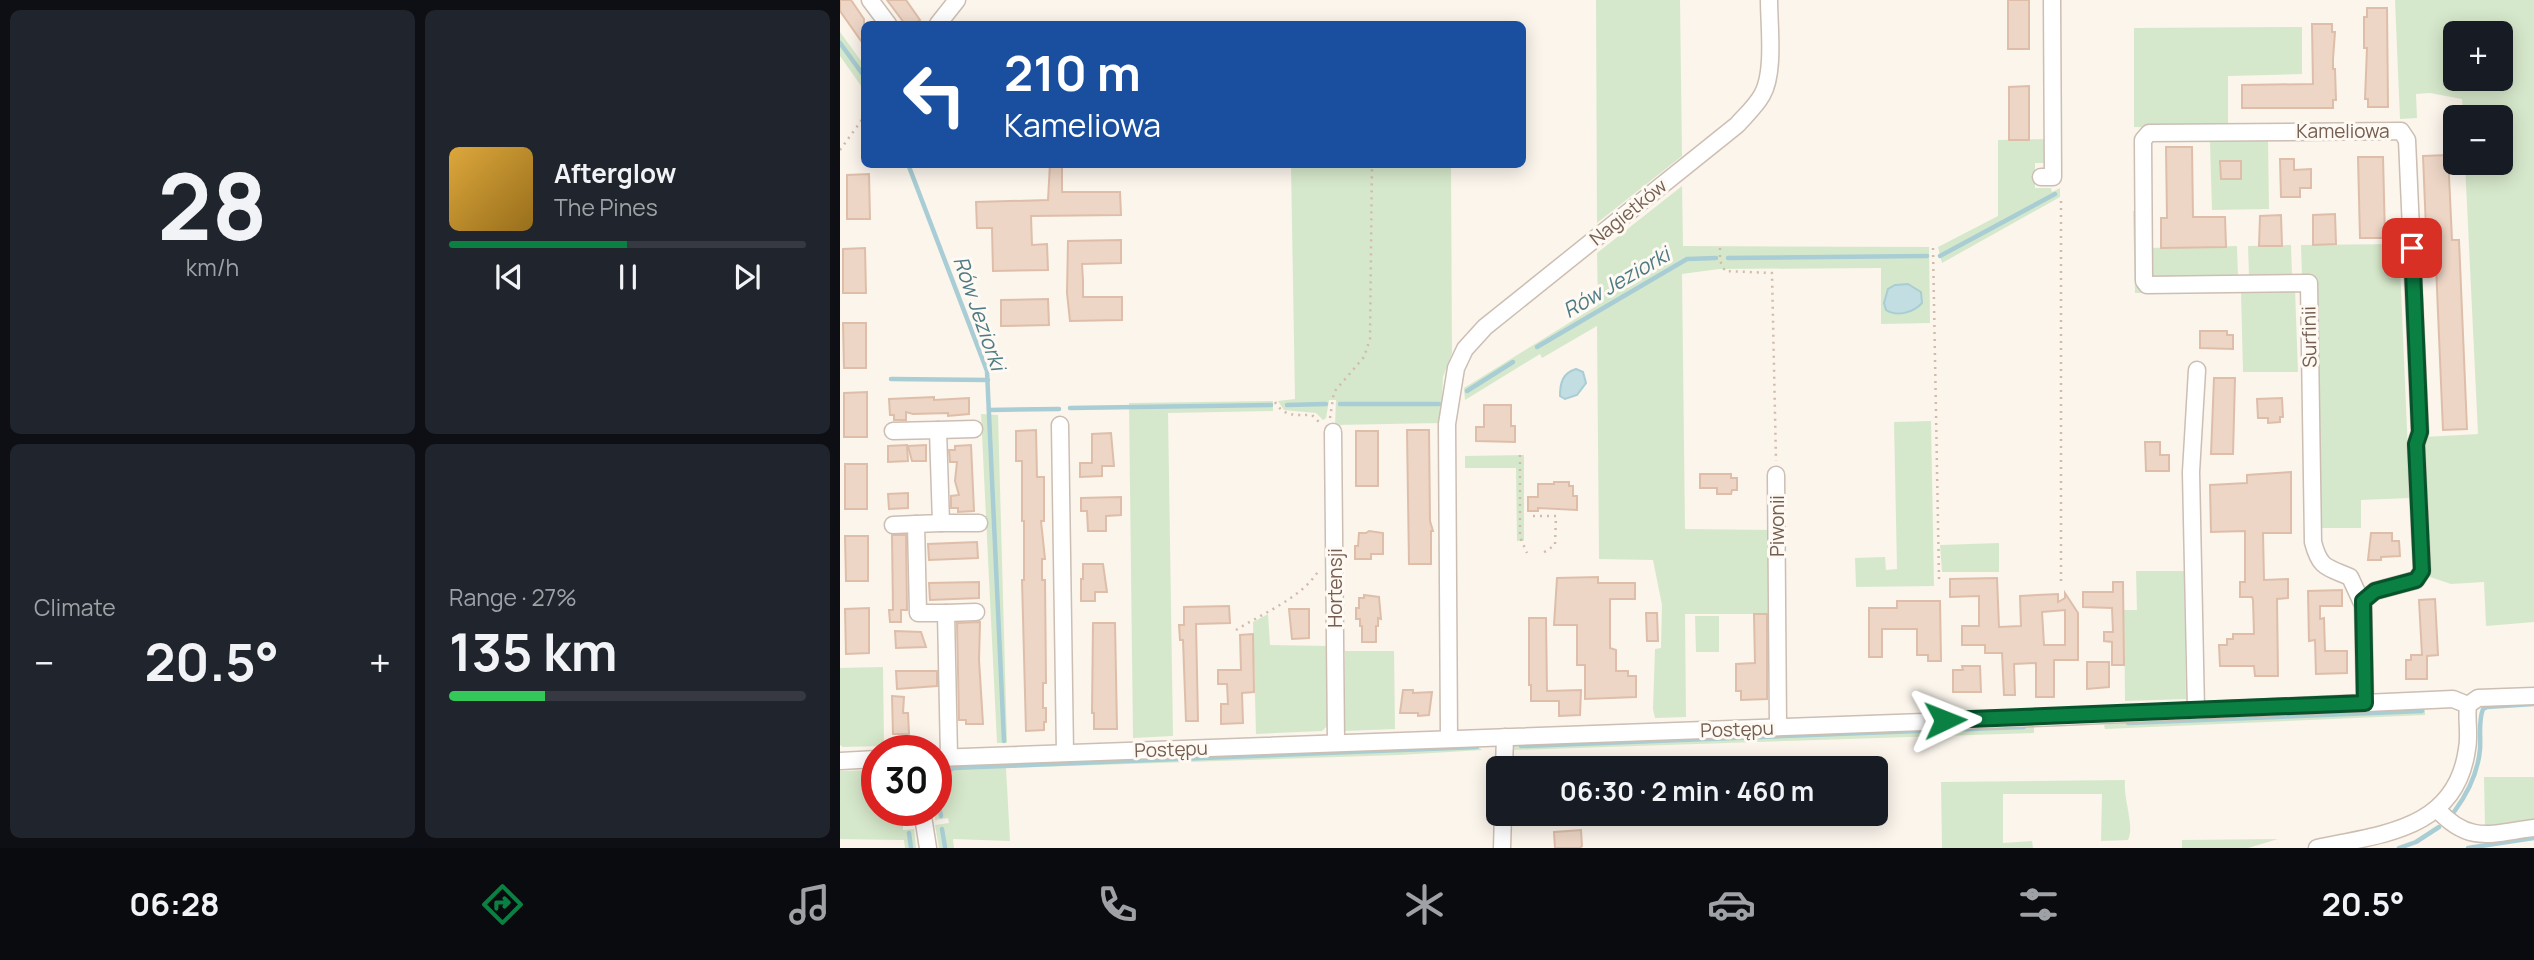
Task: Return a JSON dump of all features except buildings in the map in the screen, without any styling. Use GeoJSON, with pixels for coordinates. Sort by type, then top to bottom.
{"type":"FeatureCollection","features":[{"type":"Feature","properties":{"kind":"street"},"geometry":{"type":"LineString","coordinates":[[870,0],[886,21]]}},
{"type":"Feature","properties":{"kind":"street"},"geometry":{"type":"LineString","coordinates":[[940,21],[957,0]]}},
{"type":"Feature","properties":{"kind":"street","name":"Nagietków"},"geometry":{"type":"LineString","coordinates":[[1455,739],[1447,424],[1460,358],[1485,327],[1737,125],[1761,97],[1767,83],[1769,0]]}},
{"type":"Feature","properties":{"kind":"street"},"geometry":{"type":"LineString","coordinates":[[2041,177],[2053,177],[2052,0]]}},
{"type":"Feature","properties":{"kind":"street","name":"Kameliowa"},"geometry":{"type":"LineString","coordinates":[[2144,211],[2143,140],[2146,134],[2401,131],[2407,140],[2420,432],[2416,444],[2422,571],[2416,580],[2375,591],[2364,598],[2362,603]]}},
{"type":"Feature","properties":{"kind":"street","name":"Surfinii"},"geometry":{"type":"LineString","coordinates":[[2144,211],[2144,281],[2147,285],[2309,283],[2313,542],[2318,557],[2326,568],[2350,577],[2362,603]]}},
{"type":"Feature","properties":{"kind":"street"},"geometry":{"type":"LineString","coordinates":[[2196,710],[2191,472],[2197,370]]}},
{"type":"Feature","properties":{"kind":"street"},"geometry":{"type":"LineString","coordinates":[[1060,425],[1065,753]]}},
{"type":"Feature","properties":{"kind":"street"},"geometry":{"type":"LineString","coordinates":[[893,431],[974,429]]}},
{"type":"Feature","properties":{"kind":"street","name":"Hortensji"},"geometry":{"type":"LineString","coordinates":[[1325,429],[1336,743]]}},
{"type":"Feature","properties":{"kind":"street"},"geometry":{"type":"LineString","coordinates":[[938,430],[941,523]]}},
{"type":"Feature","properties":{"kind":"street","name":"Piwonii"},"geometry":{"type":"LineString","coordinates":[[1776,475],[1777,727]]}},
{"type":"Feature","properties":{"kind":"street"},"geometry":{"type":"LineString","coordinates":[[893,525],[979,523]]}},
{"type":"Feature","properties":{"kind":"street"},"geometry":{"type":"LineString","coordinates":[[916,524],[918,613],[976,612]]}},
{"type":"Feature","properties":{"kind":"street"},"geometry":{"type":"LineString","coordinates":[[2362,603],[2365,703]]}},
{"type":"Feature","properties":{"kind":"street"},"geometry":{"type":"LineString","coordinates":[[943,735],[946,613]]}},
{"type":"Feature","properties":{"kind":"street","name":"Postępu"},"geometry":{"type":"LineString","coordinates":[[952,757],[2452,699],[2468,705],[2478,698],[2534,696]]}},
{"type":"Feature","properties":{"kind":"street"},"geometry":{"type":"LineString","coordinates":[[2317,848],[2404,829],[2437,809],[2451,791],[2463,767],[2468,749],[2468,705]]}},
{"type":"Feature","properties":{"kind":"street"},"geometry":{"type":"LineString","coordinates":[[1504,756],[1505,737]]}},
{"type":"Feature","properties":{"kind":"street"},"geometry":{"type":"LineString","coordinates":[[840,761],[861,760]]}},
{"type":"Feature","properties":{"kind":"street"},"geometry":{"type":"LineString","coordinates":[[2437,809],[2447,820],[2470,834],[2534,828]]}},
{"type":"Feature","properties":{"kind":"street"},"geometry":{"type":"LineString","coordinates":[[925,826],[928,848]]}},
{"type":"Feature","properties":{"kind":"street"},"geometry":{"type":"LineString","coordinates":[[1502,848],[1503,826]]}},
{"type":"Feature","properties":{"kind":"path"},"geometry":{"type":"LineString","coordinates":[[840,150],[861,121]]}},
{"type":"Feature","properties":{"kind":"path"},"geometry":{"type":"LineString","coordinates":[[1275,402],[1279,409],[1287,414],[1312,415],[1325,429],[1330,421],[1334,392],[1364,357],[1370,339],[1372,168]]}},
{"type":"Feature","properties":{"kind":"path"},"geometry":{"type":"LineString","coordinates":[[2061,201],[2061,581]]}},
{"type":"Feature","properties":{"kind":"path","name":"Piwonii"},"geometry":{"type":"LineString","coordinates":[[1720,248],[1720,261],[1725,271],[1772,273],[1776,475]]}},
{"type":"Feature","properties":{"kind":"path"},"geometry":{"type":"LineString","coordinates":[[1933,248],[1939,579]]}},
{"type":"Feature","properties":{"kind":"path"},"geometry":{"type":"LineString","coordinates":[[1520,455],[1520,537],[1527,553]]}},
{"type":"Feature","properties":{"kind":"path"},"geometry":{"type":"LineString","coordinates":[[1533,516],[1556,516],[1555,545],[1543,553]]}},
{"type":"Feature","properties":{"kind":"path"},"geometry":{"type":"LineString","coordinates":[[1236,630],[1297,593],[1315,578],[1321,568]]}},
{"type":"Feature","properties":{"kind":"green space"},"geometry":{"type":"Polygon","coordinates":[[[1596,0],[1680,0],[1682,156],[1597,223],[1596,0]]]}},
{"type":"Feature","properties":{"kind":"green space"},"geometry":{"type":"Polygon","coordinates":[[[2395,0],[2534,0],[2534,622],[2486,626],[2484,582],[2451,584],[2430,577],[2424,437],[2478,434],[2466,175],[2513,175],[2513,105],[2462,105],[2462,99],[2430,93],[2416,94],[2417,118],[2400,119],[2395,0]]]}},
{"type":"Feature","properties":{"kind":"green space"},"geometry":{"type":"Polygon","coordinates":[[[2302,27],[2302,74],[2228,76],[2228,129],[2134,127],[2134,28],[2302,27]]]}},
{"type":"Feature","properties":{"kind":"green space"},"geometry":{"type":"Polygon","coordinates":[[[840,32],[861,61],[861,86],[840,56],[840,32]]]}},
{"type":"Feature","properties":{"kind":"green space"},"geometry":{"type":"Polygon","coordinates":[[[2047,139],[2047,163],[2035,163],[2035,188],[2051,188],[2052,192],[2060,188],[2060,197],[1942,263],[1938,247],[1998,216],[1998,140],[2047,139]]]}},
{"type":"Feature","properties":{"kind":"green space"},"geometry":{"type":"Polygon","coordinates":[[[2268,141],[2269,209],[2212,210],[2210,142],[2268,141]]]}},
{"type":"Feature","properties":{"kind":"green space"},"geometry":{"type":"Polygon","coordinates":[[[1291,168],[1451,168],[1452,353],[1443,377],[1441,423],[1335,425],[1336,400],[1329,400],[1326,418],[1323,420],[1316,413],[1284,410],[1278,401],[1295,399],[1291,168]]]}},
{"type":"Feature","properties":{"kind":"green space"},"geometry":{"type":"Polygon","coordinates":[[[1682,186],[1683,246],[1929,247],[1930,323],[1881,324],[1881,268],[1719,269],[1682,274],[1685,529],[1772,530],[1772,614],[1685,614],[1686,717],[1655,718],[1655,649],[1661,648],[1662,605],[1653,560],[1599,559],[1597,326],[1542,358],[1540,354],[1465,400],[1464,388],[1598,305],[1597,253],[1682,186]]]}},
{"type":"Feature","properties":{"kind":"green space"},"geometry":{"type":"Polygon","coordinates":[[[2133,211],[2139,211],[2140,290],[2295,289],[2298,372],[2243,372],[2241,292],[2135,293],[2133,211]]]}},
{"type":"Feature","properties":{"kind":"green space"},"geometry":{"type":"Polygon","coordinates":[[[2399,244],[2410,498],[2361,500],[2361,528],[2322,528],[2316,526],[2312,276],[2302,276],[2301,245],[2399,244]]]}},
{"type":"Feature","properties":{"kind":"green space"},"geometry":{"type":"Polygon","coordinates":[[[2291,245],[2292,276],[2249,276],[2248,246],[2291,245]]]}},
{"type":"Feature","properties":{"kind":"green space"},"geometry":{"type":"Polygon","coordinates":[[[2237,246],[2238,276],[2150,278],[2149,248],[2237,246]]]}},
{"type":"Feature","properties":{"kind":"green space"},"geometry":{"type":"Polygon","coordinates":[[[1273,401],[1273,411],[1168,413],[1173,736],[1133,738],[1129,403],[1273,401]]]}},
{"type":"Feature","properties":{"kind":"green space"},"geometry":{"type":"Polygon","coordinates":[[[981,414],[998,415],[1007,743],[997,743],[981,414]]]}},
{"type":"Feature","properties":{"kind":"green space"},"geometry":{"type":"Polygon","coordinates":[[[1931,421],[1934,586],[1856,587],[1855,558],[1885,557],[1886,570],[1897,569],[1894,422],[1931,421]]]}},
{"type":"Feature","properties":{"kind":"green space"},"geometry":{"type":"Polygon","coordinates":[[[1524,455],[1524,541],[1517,541],[1516,468],[1465,468],[1465,456],[1524,455]]]}},
{"type":"Feature","properties":{"kind":"green space"},"geometry":{"type":"Polygon","coordinates":[[[1999,543],[1999,572],[1942,572],[1940,545],[1999,543]]]}},
{"type":"Feature","properties":{"kind":"green space"},"geometry":{"type":"Polygon","coordinates":[[[2136,571],[2184,571],[2186,699],[2125,701],[2124,610],[2137,610],[2136,571]]]}},
{"type":"Feature","properties":{"kind":"green space"},"geometry":{"type":"Polygon","coordinates":[[[1268,614],[1270,645],[1328,646],[1328,725],[1322,731],[1256,734],[1253,622],[1268,614]]]}},
{"type":"Feature","properties":{"kind":"green space"},"geometry":{"type":"Polygon","coordinates":[[[1695,616],[1719,616],[1719,652],[1696,652],[1695,616]]]}},
{"type":"Feature","properties":{"kind":"green space"},"geometry":{"type":"Polygon","coordinates":[[[1345,651],[1394,651],[1395,729],[1345,731],[1345,651]]]}},
{"type":"Feature","properties":{"kind":"green space"},"geometry":{"type":"Polygon","coordinates":[[[883,667],[884,735],[861,735],[861,747],[840,745],[840,668],[883,667]]]}},
{"type":"Feature","properties":{"kind":"green space"},"geometry":{"type":"Polygon","coordinates":[[[2425,707],[2425,715],[2105,729],[2104,725],[2123,721],[2425,707]]]}},
{"type":"Feature","properties":{"kind":"green space"},"geometry":{"type":"Polygon","coordinates":[[[2034,725],[2034,733],[1513,750],[1513,743],[2034,725]]]}},
{"type":"Feature","properties":{"kind":"green space"},"geometry":{"type":"Polygon","coordinates":[[[1477,746],[1482,750],[1006,768],[1010,841],[953,839],[954,848],[939,848],[935,826],[952,826],[952,766],[1477,746]]]}},
{"type":"Feature","properties":{"kind":"green space"},"geometry":{"type":"Polygon","coordinates":[[[861,770],[861,826],[903,826],[903,830],[914,829],[916,848],[905,848],[904,840],[840,839],[840,771],[861,770]]]}},
{"type":"Feature","properties":{"kind":"green space"},"geometry":{"type":"Polygon","coordinates":[[[2484,777],[2534,777],[2534,819],[2485,826],[2484,777]]]}},
{"type":"Feature","properties":{"kind":"green space"},"geometry":{"type":"Polygon","coordinates":[[[2125,780],[2130,827],[2128,840],[2101,841],[2102,794],[2003,794],[2003,843],[2032,841],[2033,848],[1942,848],[1941,782],[2125,780]]]}},
{"type":"Feature","properties":{"kind":"green space"},"geometry":{"type":"Polygon","coordinates":[[[2278,839],[2248,848],[2182,848],[2182,840],[2278,839]]]}},
{"type":"Feature","properties":{"kind":"water"},"geometry":{"type":"Polygon","coordinates":[[[1908,284],[1921,292],[1922,303],[1905,313],[1886,310],[1884,303],[1888,289],[1895,285],[1908,284]]]}},
{"type":"Feature","properties":{"kind":"water"},"geometry":{"type":"Polygon","coordinates":[[[1576,369],[1583,372],[1586,383],[1577,395],[1565,399],[1560,396],[1562,382],[1568,373],[1576,369]]]}},
{"type":"Feature","properties":{"kind":"waterway","name":"Rów Jeziorki"},"geometry":{"type":"LineString","coordinates":[[840,43],[861,72]]}},
{"type":"Feature","properties":{"kind":"waterway"},"geometry":{"type":"LineString","coordinates":[[910,168],[987,371],[1004,741]]}},
{"type":"Feature","properties":{"kind":"waterway","name":"Rów Jeziorki"},"geometry":{"type":"LineString","coordinates":[[1940,256],[2055,194]]}},
{"type":"Feature","properties":{"kind":"waterway","name":"Rów Jeziorki"},"geometry":{"type":"LineString","coordinates":[[1728,258],[1927,256]]}},
{"type":"Feature","properties":{"kind":"waterway","name":"Rów Jeziorki"},"geometry":{"type":"LineString","coordinates":[[1537,347],[1687,259],[1716,258]]}},
{"type":"Feature","properties":{"kind":"waterway","name":"Rów Jeziorki"},"geometry":{"type":"LineString","coordinates":[[1467,391],[1513,362]]}},
{"type":"Feature","properties":{"kind":"waterway"},"geometry":{"type":"LineString","coordinates":[[891,379],[988,380]]}},
{"type":"Feature","properties":{"kind":"waterway","name":"Rów Jeziorki"},"geometry":{"type":"LineString","coordinates":[[1287,405],[1326,404]]}},
{"type":"Feature","properties":{"kind":"waterway","name":"Rów Jeziorki"},"geometry":{"type":"LineString","coordinates":[[1340,404],[1439,404]]}},
{"type":"Feature","properties":{"kind":"waterway","name":"Rów Jeziorki"},"geometry":{"type":"LineString","coordinates":[[1070,408],[1271,405]]}},
{"type":"Feature","properties":{"kind":"waterway","name":"Rów Jeziorki"},"geometry":{"type":"LineString","coordinates":[[989,410],[1059,409]]}},
{"type":"Feature","properties":{"kind":"waterway"},"geometry":{"type":"LineString","coordinates":[[2454,812],[2475,774],[2483,709],[2534,704]]}},
{"type":"Feature","properties":{"kind":"waterway"},"geometry":{"type":"LineString","coordinates":[[2128,723],[2422,711]]}},
{"type":"Feature","properties":{"kind":"waterway"},"geometry":{"type":"LineString","coordinates":[[1521,746],[2024,727]]}},
{"type":"Feature","properties":{"kind":"waterway"},"geometry":{"type":"LineString","coordinates":[[952,769],[1477,747]]}},
{"type":"Feature","properties":{"kind":"waterway"},"geometry":{"type":"LineString","coordinates":[[2399,848],[2416,842],[2439,827]]}},
{"type":"Feature","properties":{"kind":"waterway"},"geometry":{"type":"LineString","coordinates":[[942,829],[945,847]]}},
{"type":"Feature","properties":{"kind":"waterway"},"geometry":{"type":"LineString","coordinates":[[909,833],[911,848]]}},
{"type":"Feature","properties":{"kind":"waterway"},"geometry":{"type":"LineString","coordinates":[[2468,848],[2534,838]]}},
{"type":"Feature","properties":{"kind":"route"},"geometry":{"type":"LineString","coordinates":[[1945,720],[2365,703],[2364,598],[2375,591],[2416,580],[2422,571],[2416,444],[2420,432],[2412,248]]}}]}
